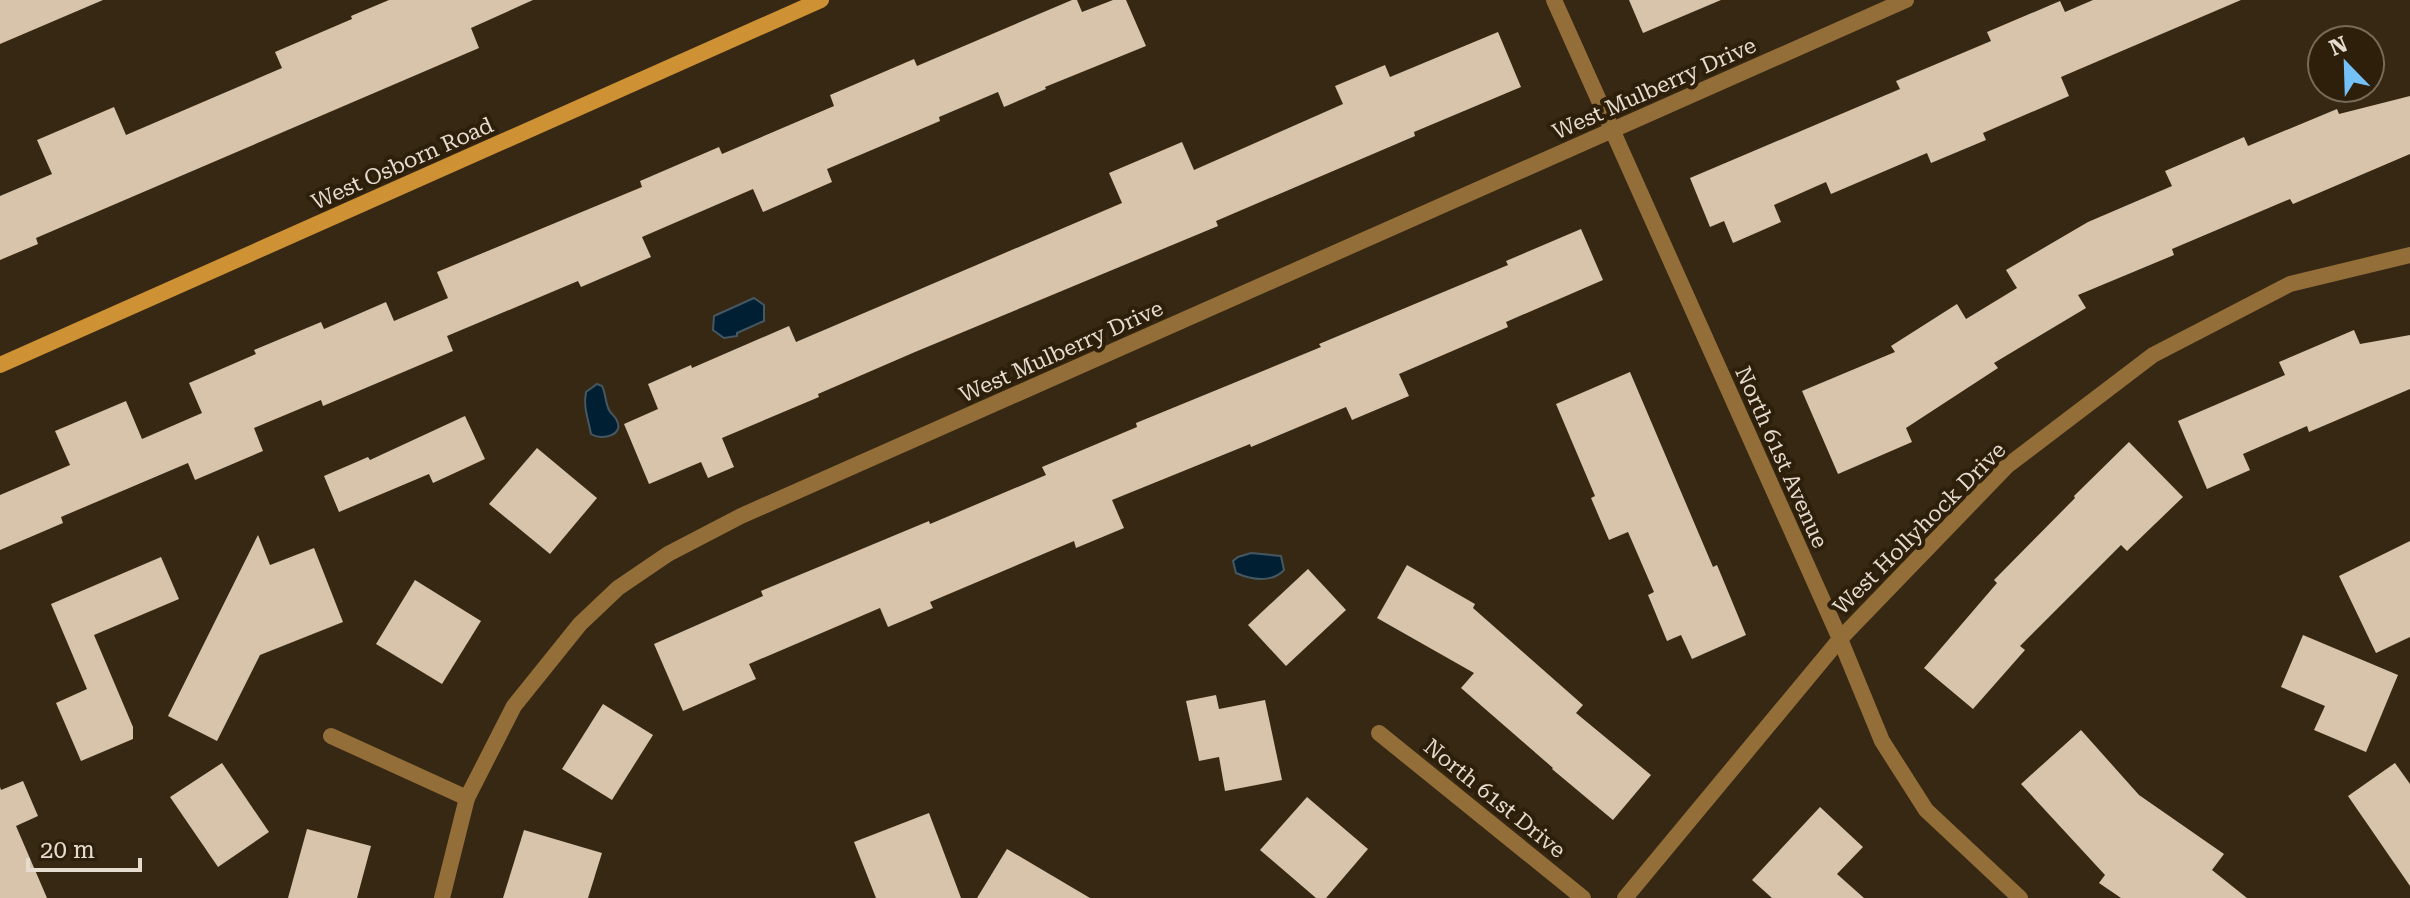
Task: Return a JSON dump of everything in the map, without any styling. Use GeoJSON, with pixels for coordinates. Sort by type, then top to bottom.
{"type":"FeatureCollection","features":[{"type":"Feature","properties":{"kind":"street","name":"West Osborn Road"},"geometry":{"type":"LineString","coordinates":[[0,365],[821,0]]}},
{"type":"Feature","properties":{"kind":"street","name":"North 61st Avenue"},"geometry":{"type":"LineString","coordinates":[[1554,0],[1840,639],[1882,741],[1926,810],[2020,898]]}},
{"type":"Feature","properties":{"kind":"street","name":"West Mulberry Drive"},"geometry":{"type":"LineString","coordinates":[[442,898],[467,798],[514,706],[580,624],[618,588],[668,554],[741,516],[1906,0]]}},
{"type":"Feature","properties":{"kind":"street","name":"West Hollyhock Drive"},"geometry":{"type":"LineString","coordinates":[[1625,898],[1840,639],[2007,466],[2153,355],[2290,284],[2410,255]]}},
{"type":"Feature","properties":{"kind":"street","name":"North 61st Drive"},"geometry":{"type":"LineString","coordinates":[[1379,733],[1583,898]]}},
{"type":"Feature","properties":{"kind":"street"},"geometry":{"type":"LineString","coordinates":[[331,736],[467,798]]}},
{"type":"Feature","properties":{"kind":"water"},"geometry":{"type":"Polygon","coordinates":[[[754,298],[764,305],[764,321],[737,333],[737,336],[724,338],[713,330],[714,316],[754,298]]]}},
{"type":"Feature","properties":{"kind":"water"},"geometry":{"type":"Polygon","coordinates":[[[597,384],[602,386],[618,426],[615,433],[606,437],[591,434],[586,413],[586,392],[597,384]]]}},
{"type":"Feature","properties":{"kind":"water"},"geometry":{"type":"Polygon","coordinates":[[[1251,553],[1281,556],[1284,570],[1274,577],[1262,579],[1236,573],[1233,561],[1251,553]]]}},
{"type":"Feature","properties":{"kind":"building"},"geometry":{"type":"Polygon","coordinates":[[[0,0],[103,0],[0,44],[0,0]]]}},
{"type":"Feature","properties":{"kind":"building"},"geometry":{"type":"Polygon","coordinates":[[[389,0],[533,0],[471,28],[479,48],[36,238],[38,244],[0,260],[0,196],[52,174],[37,140],[114,107],[126,135],[282,68],[275,52],[389,0]]]}},
{"type":"Feature","properties":{"kind":"building"},"geometry":{"type":"Polygon","coordinates":[[[1077,0],[1082,12],[1113,0],[1126,0],[1146,46],[1004,107],[998,92],[939,117],[940,121],[827,169],[832,182],[763,212],[753,189],[642,237],[651,257],[581,287],[578,281],[447,336],[453,351],[323,406],[321,400],[254,428],[263,451],[195,480],[188,463],[61,517],[63,523],[0,550],[0,495],[70,465],[55,431],[126,401],[142,439],[202,413],[189,383],[256,354],[254,350],[321,322],[324,329],[386,302],[394,321],[448,298],[437,272],[642,187],[640,181],[719,147],[722,154],[834,106],[830,95],[914,59],[917,66],[1077,0]]]}},
{"type":"Feature","properties":{"kind":"building"},"geometry":{"type":"Polygon","coordinates":[[[1629,0],[1721,0],[1643,33],[1629,0]]]}},
{"type":"Feature","properties":{"kind":"building"},"geometry":{"type":"Polygon","coordinates":[[[2093,0],[2241,0],[2061,77],[2069,96],[1983,133],[1986,140],[1931,163],[1927,153],[1831,194],[1826,182],[1774,205],[1781,222],[1733,243],[1724,221],[1710,227],[1690,178],[1900,89],[1896,81],[1991,41],[1987,32],[2060,1],[2065,12],[2093,0]]]}},
{"type":"Feature","properties":{"kind":"building"},"geometry":{"type":"Polygon","coordinates":[[[1498,32],[1521,87],[1216,221],[1218,226],[915,352],[722,438],[734,467],[708,478],[701,462],[649,484],[624,424],[658,409],[648,384],[789,326],[796,342],[1122,203],[1109,173],[1182,142],[1194,170],[1343,104],[1335,86],[1385,65],[1390,77],[1498,32]]]}},
{"type":"Feature","properties":{"kind":"building"},"geometry":{"type":"Polygon","coordinates":[[[2410,96],[2410,154],[2293,204],[2290,199],[2172,249],[2174,255],[2078,295],[2086,308],[1994,363],[1998,368],[1906,428],[1912,442],[1838,474],[1802,391],[1895,352],[1891,346],[1957,304],[1966,319],[2017,288],[2006,270],[2088,222],[2172,186],[2165,171],[2244,137],[2248,146],[2337,109],[2339,114],[2410,96]]]}},
{"type":"Feature","properties":{"kind":"building"},"geometry":{"type":"Polygon","coordinates":[[[1581,229],[1603,280],[1506,322],[1508,327],[1399,374],[1409,396],[1352,420],[1346,407],[1112,500],[1124,528],[1076,548],[1074,541],[930,602],[933,608],[888,627],[880,608],[749,664],[756,679],[683,711],[654,644],[763,596],[761,591],[1046,475],[1042,467],[1137,427],[1136,423],[1321,347],[1319,344],[1508,265],[1506,261],[1581,229]]]}},
{"type":"Feature","properties":{"kind":"building"},"geometry":{"type":"Polygon","coordinates":[[[2354,330],[2360,344],[2410,335],[2410,389],[2309,432],[2307,426],[2243,454],[2250,470],[2207,489],[2178,421],[2285,375],[2279,362],[2354,330]]]}},
{"type":"Feature","properties":{"kind":"building"},"geometry":{"type":"Polygon","coordinates":[[[1630,372],[1713,567],[1717,565],[1746,635],[1692,659],[1681,635],[1667,641],[1648,595],[1654,592],[1628,532],[1609,540],[1591,498],[1595,496],[1556,404],[1630,372]]]}},
{"type":"Feature","properties":{"kind":"building"},"geometry":{"type":"Polygon","coordinates":[[[465,416],[485,459],[433,483],[429,474],[339,512],[324,476],[368,457],[370,460],[465,416]]]}},
{"type":"Feature","properties":{"kind":"building"},"geometry":{"type":"Polygon","coordinates":[[[2129,442],[2183,497],[2127,551],[2121,545],[2020,646],[2025,650],[1973,709],[1924,668],[1997,583],[1994,580],[2129,442]]]}},
{"type":"Feature","properties":{"kind":"building"},"geometry":{"type":"Polygon","coordinates":[[[537,448],[597,498],[550,554],[489,504],[537,448]]]}},
{"type":"Feature","properties":{"kind":"building"},"geometry":{"type":"Polygon","coordinates":[[[258,535],[270,565],[314,548],[343,622],[260,655],[217,741],[168,716],[258,535]]]}},
{"type":"Feature","properties":{"kind":"building"},"geometry":{"type":"Polygon","coordinates":[[[2410,541],[2410,637],[2376,653],[2339,576],[2410,541]]]}},
{"type":"Feature","properties":{"kind":"building"},"geometry":{"type":"Polygon","coordinates":[[[161,557],[179,599],[94,635],[133,727],[133,739],[81,761],[56,703],[87,689],[51,604],[161,557]]]}},
{"type":"Feature","properties":{"kind":"building"},"geometry":{"type":"Polygon","coordinates":[[[1407,565],[1475,604],[1473,608],[1583,705],[1576,713],[1651,775],[1613,820],[1461,688],[1474,673],[1377,618],[1407,565]]]}},
{"type":"Feature","properties":{"kind":"building"},"geometry":{"type":"Polygon","coordinates":[[[1308,569],[1346,610],[1286,666],[1248,625],[1308,569]]]}},
{"type":"Feature","properties":{"kind":"building"},"geometry":{"type":"Polygon","coordinates":[[[415,580],[481,621],[442,684],[376,644],[415,580]]]}},
{"type":"Feature","properties":{"kind":"building"},"geometry":{"type":"Polygon","coordinates":[[[2303,635],[2398,675],[2366,752],[2314,730],[2325,706],[2281,687],[2303,635]]]}},
{"type":"Feature","properties":{"kind":"building"},"geometry":{"type":"Polygon","coordinates":[[[1216,695],[1219,709],[1265,700],[1282,780],[1225,791],[1219,757],[1199,761],[1186,701],[1216,695]]]}},
{"type":"Feature","properties":{"kind":"building"},"geometry":{"type":"Polygon","coordinates":[[[603,704],[653,735],[612,800],[562,769],[603,704]]]}},
{"type":"Feature","properties":{"kind":"building"},"geometry":{"type":"Polygon","coordinates":[[[2081,730],[2139,795],[2224,854],[2212,870],[2247,898],[2121,898],[2099,883],[2105,875],[2021,784],[2081,730]]]}},
{"type":"Feature","properties":{"kind":"building"},"geometry":{"type":"Polygon","coordinates":[[[222,763],[269,832],[218,867],[170,797],[222,763]]]}},
{"type":"Feature","properties":{"kind":"building"},"geometry":{"type":"Polygon","coordinates":[[[2395,763],[2410,784],[2410,886],[2348,796],[2395,763]]]}},
{"type":"Feature","properties":{"kind":"building"},"geometry":{"type":"Polygon","coordinates":[[[23,781],[38,816],[16,826],[47,898],[0,898],[0,787],[1,790],[23,781]]]}},
{"type":"Feature","properties":{"kind":"building"},"geometry":{"type":"Polygon","coordinates":[[[1307,797],[1368,849],[1326,898],[1316,898],[1260,850],[1307,797]]]}},
{"type":"Feature","properties":{"kind":"building"},"geometry":{"type":"Polygon","coordinates":[[[1820,807],[1863,847],[1837,874],[1864,898],[1772,898],[1752,880],[1820,807]]]}},
{"type":"Feature","properties":{"kind":"building"},"geometry":{"type":"Polygon","coordinates":[[[929,813],[961,898],[876,898],[854,842],[929,813]]]}},
{"type":"Feature","properties":{"kind":"building"},"geometry":{"type":"Polygon","coordinates":[[[307,829],[371,846],[357,898],[288,898],[307,829]]]}},
{"type":"Feature","properties":{"kind":"building"},"geometry":{"type":"Polygon","coordinates":[[[524,830],[602,853],[588,898],[503,898],[524,830]]]}},
{"type":"Feature","properties":{"kind":"building"},"geometry":{"type":"Polygon","coordinates":[[[1007,849],[1090,898],[977,898],[1007,849]]]}}]}
